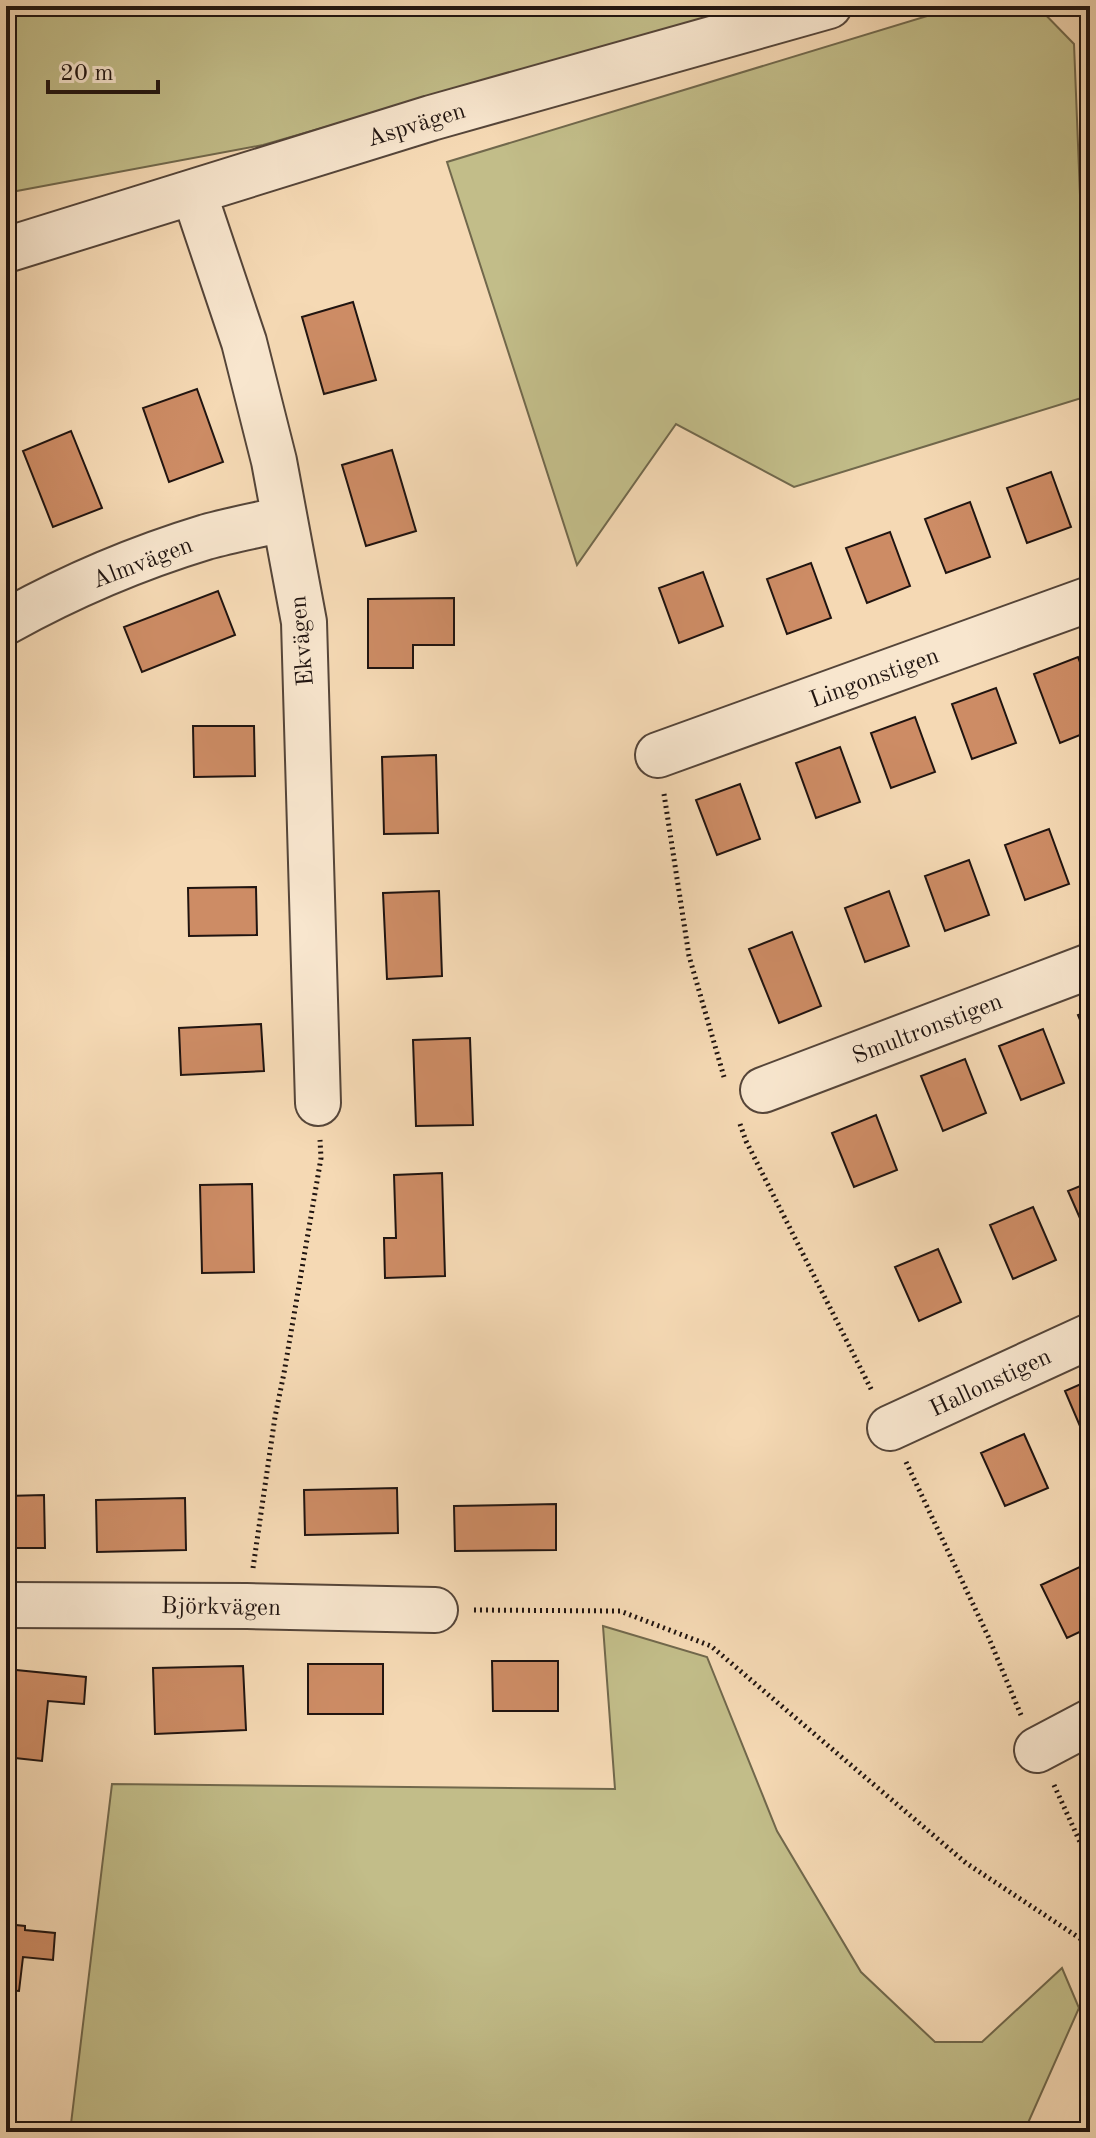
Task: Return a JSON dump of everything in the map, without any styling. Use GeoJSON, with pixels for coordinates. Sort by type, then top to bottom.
{"type":"FeatureCollection","features":[{"type":"Feature","properties":{"kind":"street","name":"Aspvägen"},"geometry":{"type":"LineString","coordinates":[[6,250],[445,114],[829,6]]}},
{"type":"Feature","properties":{"kind":"street","name":"Ekvägen"},"geometry":{"type":"LineString","coordinates":[[194,193],[244,342],[274,461],[304,622],[318,1103]]}},
{"type":"Feature","properties":{"kind":"street","name":"Almvägen"},"geometry":{"type":"LineString","coordinates":[[6,622],[50,598],[123,567],[206,537],[284,519]]}},
{"type":"Feature","properties":{"kind":"street","name":"Lingonstigen"},"geometry":{"type":"LineString","coordinates":[[658,755],[1090,599]]}},
{"type":"Feature","properties":{"kind":"street","name":"Smultronstigen"},"geometry":{"type":"LineString","coordinates":[[741,1096],[1090,966]]}},
{"type":"Feature","properties":{"kind":"street","name":"Hallonstigen"},"geometry":{"type":"LineString","coordinates":[[890,1428],[1090,1336]]}},
{"type":"Feature","properties":{"kind":"street","name":"Björkvägen"},"geometry":{"type":"LineString","coordinates":[[6,1605],[435,1610]]}},
{"type":"Feature","properties":{"kind":"street"},"geometry":{"type":"LineString","coordinates":[[1034,1745],[1090,1722]]}},
{"type":"Feature","properties":{"kind":"path"},"geometry":{"type":"LineString","coordinates":[[658,755],[689,956],[741,1096],[746,1141],[890,1428],[1090,1864]]}},
{"type":"Feature","properties":{"kind":"path"},"geometry":{"type":"LineString","coordinates":[[247,1606],[275,1417],[321,1158],[318,1103]]}},
{"type":"Feature","properties":{"kind":"path"},"geometry":{"type":"LineString","coordinates":[[435,1610],[620,1611],[711,1646],[966,1863],[1090,1945]]}},
{"type":"Feature","properties":{"kind":"shaded area"},"geometry":{"type":"Polygon","coordinates":[[[6,6],[746,6],[263,145],[6,193],[6,6]]]}},
{"type":"Feature","properties":{"kind":"shaded area"},"geometry":{"type":"Polygon","coordinates":[[[960,6],[1037,6],[1074,44],[1088,396],[794,487],[676,424],[577,565],[447,162],[960,6]]]}},
{"type":"Feature","properties":{"kind":"shaded area"},"geometry":{"type":"Polygon","coordinates":[[[603,1626],[707,1657],[777,1831],[861,1972],[935,2042],[982,2042],[1062,1968],[1079,2008],[1024,2132],[70,2132],[112,1784],[615,1789],[603,1626]]]}},
{"type":"Feature","properties":{"kind":"building"},"geometry":{"type":"Polygon","coordinates":[[[353,302],[376,380],[324,394],[302,317],[353,302]]]}},
{"type":"Feature","properties":{"kind":"building"},"geometry":{"type":"Polygon","coordinates":[[[197,389],[223,462],[169,482],[143,408],[197,389]]]}},
{"type":"Feature","properties":{"kind":"building"},"geometry":{"type":"Polygon","coordinates":[[[71,431],[102,508],[53,527],[23,451],[71,431]]]}},
{"type":"Feature","properties":{"kind":"building"},"geometry":{"type":"Polygon","coordinates":[[[392,450],[416,531],[366,546],[342,465],[392,450]]]}},
{"type":"Feature","properties":{"kind":"building"},"geometry":{"type":"Polygon","coordinates":[[[1051,472],[1071,527],[1027,543],[1007,488],[1051,472]]]}},
{"type":"Feature","properties":{"kind":"building"},"geometry":{"type":"Polygon","coordinates":[[[970,502],[990,557],[946,573],[925,519],[970,502]]]}},
{"type":"Feature","properties":{"kind":"building"},"geometry":{"type":"Polygon","coordinates":[[[890,532],[910,586],[867,603],[846,548],[890,532]]]}},
{"type":"Feature","properties":{"kind":"building"},"geometry":{"type":"Polygon","coordinates":[[[811,563],[831,618],[787,634],[767,579],[811,563]]]}},
{"type":"Feature","properties":{"kind":"building"},"geometry":{"type":"Polygon","coordinates":[[[703,572],[723,626],[679,643],[659,588],[703,572]]]}},
{"type":"Feature","properties":{"kind":"building"},"geometry":{"type":"Polygon","coordinates":[[[218,591],[235,635],[142,672],[124,627],[218,591]]]}},
{"type":"Feature","properties":{"kind":"building"},"geometry":{"type":"Polygon","coordinates":[[[454,598],[454,645],[413,645],[413,668],[368,668],[368,599],[454,598]]]}},
{"type":"Feature","properties":{"kind":"building"},"geometry":{"type":"Polygon","coordinates":[[[1078,657],[1090,689],[1090,731],[1060,743],[1034,674],[1078,657]]]}},
{"type":"Feature","properties":{"kind":"building"},"geometry":{"type":"Polygon","coordinates":[[[996,688],[1016,743],[972,759],[952,704],[996,688]]]}},
{"type":"Feature","properties":{"kind":"building"},"geometry":{"type":"Polygon","coordinates":[[[915,717],[935,772],[891,788],[871,733],[915,717]]]}},
{"type":"Feature","properties":{"kind":"building"},"geometry":{"type":"Polygon","coordinates":[[[193,726],[254,726],[255,776],[194,777],[193,726]]]}},
{"type":"Feature","properties":{"kind":"building"},"geometry":{"type":"Polygon","coordinates":[[[840,747],[860,802],[816,818],[796,763],[840,747]]]}},
{"type":"Feature","properties":{"kind":"building"},"geometry":{"type":"Polygon","coordinates":[[[436,755],[438,833],[384,834],[382,757],[436,755]]]}},
{"type":"Feature","properties":{"kind":"building"},"geometry":{"type":"Polygon","coordinates":[[[740,784],[760,839],[717,855],[696,800],[740,784]]]}},
{"type":"Feature","properties":{"kind":"building"},"geometry":{"type":"Polygon","coordinates":[[[1049,829],[1069,884],[1025,900],[1005,845],[1049,829]]]}},
{"type":"Feature","properties":{"kind":"building"},"geometry":{"type":"Polygon","coordinates":[[[969,860],[989,915],[945,931],[925,876],[969,860]]]}},
{"type":"Feature","properties":{"kind":"building"},"geometry":{"type":"Polygon","coordinates":[[[256,887],[257,935],[189,936],[188,888],[256,887]]]}},
{"type":"Feature","properties":{"kind":"building"},"geometry":{"type":"Polygon","coordinates":[[[439,891],[442,976],[387,979],[383,893],[439,891]]]}},
{"type":"Feature","properties":{"kind":"building"},"geometry":{"type":"Polygon","coordinates":[[[889,891],[909,946],[865,962],[845,908],[889,891]]]}},
{"type":"Feature","properties":{"kind":"building"},"geometry":{"type":"Polygon","coordinates":[[[792,932],[821,1006],[779,1023],[749,949],[792,932]]]}},
{"type":"Feature","properties":{"kind":"building"},"geometry":{"type":"Polygon","coordinates":[[[1090,1011],[1090,1044],[1078,1015],[1090,1011]]]}},
{"type":"Feature","properties":{"kind":"building"},"geometry":{"type":"Polygon","coordinates":[[[261,1024],[264,1071],[181,1075],[179,1028],[261,1024]]]}},
{"type":"Feature","properties":{"kind":"building"},"geometry":{"type":"Polygon","coordinates":[[[1043,1029],[1064,1083],[1021,1100],[999,1046],[1043,1029]]]}},
{"type":"Feature","properties":{"kind":"building"},"geometry":{"type":"Polygon","coordinates":[[[470,1038],[473,1125],[416,1126],[413,1040],[470,1038]]]}},
{"type":"Feature","properties":{"kind":"building"},"geometry":{"type":"Polygon","coordinates":[[[965,1059],[986,1113],[943,1131],[921,1076],[965,1059]]]}},
{"type":"Feature","properties":{"kind":"building"},"geometry":{"type":"Polygon","coordinates":[[[876,1115],[897,1170],[854,1187],[832,1133],[876,1115]]]}},
{"type":"Feature","properties":{"kind":"building"},"geometry":{"type":"Polygon","coordinates":[[[442,1173],[445,1276],[385,1278],[384,1238],[396,1238],[394,1175],[442,1173]]]}},
{"type":"Feature","properties":{"kind":"building"},"geometry":{"type":"Polygon","coordinates":[[[1090,1182],[1090,1241],[1068,1191],[1090,1182]]]}},
{"type":"Feature","properties":{"kind":"building"},"geometry":{"type":"Polygon","coordinates":[[[252,1184],[254,1272],[202,1273],[200,1185],[252,1184]]]}},
{"type":"Feature","properties":{"kind":"building"},"geometry":{"type":"Polygon","coordinates":[[[1033,1207],[1056,1260],[1013,1279],[990,1225],[1033,1207]]]}},
{"type":"Feature","properties":{"kind":"building"},"geometry":{"type":"Polygon","coordinates":[[[938,1249],[961,1302],[919,1321],[895,1267],[938,1249]]]}},
{"type":"Feature","properties":{"kind":"building"},"geometry":{"type":"Polygon","coordinates":[[[1090,1380],[1090,1444],[1088,1445],[1065,1391],[1090,1380]]]}},
{"type":"Feature","properties":{"kind":"building"},"geometry":{"type":"Polygon","coordinates":[[[1024,1434],[1048,1488],[1005,1506],[981,1453],[1024,1434]]]}},
{"type":"Feature","properties":{"kind":"building"},"geometry":{"type":"Polygon","coordinates":[[[397,1488],[398,1533],[305,1535],[304,1490],[397,1488]]]}},
{"type":"Feature","properties":{"kind":"building"},"geometry":{"type":"Polygon","coordinates":[[[44,1495],[45,1548],[6,1548],[6,1496],[44,1495]]]}},
{"type":"Feature","properties":{"kind":"building"},"geometry":{"type":"Polygon","coordinates":[[[185,1498],[186,1550],[97,1552],[96,1500],[185,1498]]]}},
{"type":"Feature","properties":{"kind":"building"},"geometry":{"type":"Polygon","coordinates":[[[556,1504],[556,1550],[455,1551],[454,1506],[556,1504]]]}},
{"type":"Feature","properties":{"kind":"building"},"geometry":{"type":"Polygon","coordinates":[[[1084,1565],[1090,1578],[1090,1627],[1067,1638],[1041,1585],[1084,1565]]]}},
{"type":"Feature","properties":{"kind":"building"},"geometry":{"type":"Polygon","coordinates":[[[492,1661],[558,1661],[558,1711],[493,1711],[492,1661]]]}},
{"type":"Feature","properties":{"kind":"building"},"geometry":{"type":"Polygon","coordinates":[[[308,1664],[383,1664],[383,1714],[308,1714],[308,1664]]]}},
{"type":"Feature","properties":{"kind":"building"},"geometry":{"type":"Polygon","coordinates":[[[243,1666],[246,1730],[155,1734],[153,1668],[243,1666]]]}},
{"type":"Feature","properties":{"kind":"building"},"geometry":{"type":"Polygon","coordinates":[[[6,1669],[86,1677],[84,1704],[48,1701],[42,1761],[6,1757],[6,1669]]]}},
{"type":"Feature","properties":{"kind":"building"},"geometry":{"type":"Polygon","coordinates":[[[6,1924],[25,1926],[25,1930],[55,1933],[53,1960],[23,1957],[19,1991],[6,1990],[6,1924]]]}}]}
